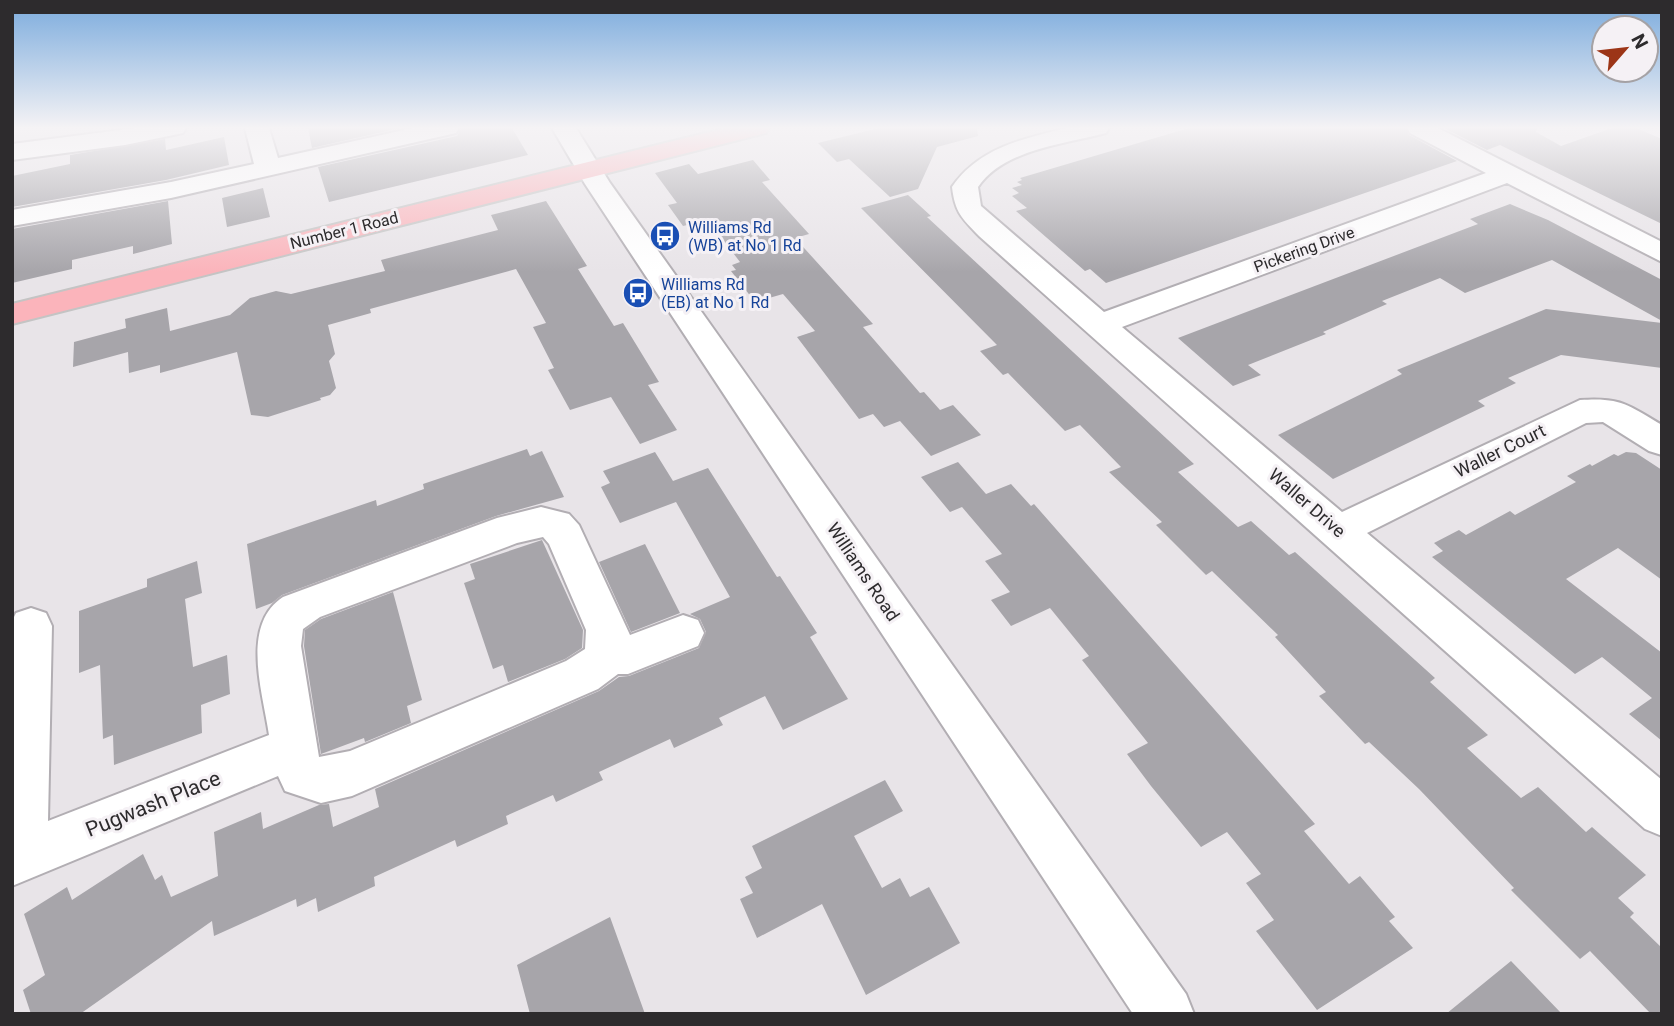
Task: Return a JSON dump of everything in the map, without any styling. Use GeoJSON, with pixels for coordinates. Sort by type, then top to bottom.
{"type":"FeatureCollection","features":[{"type":"Feature","properties":{"kind":"main road","name":"Number 1 Road"},"geometry":{"type":"LineString","coordinates":[[12,314],[563,176]]}},
{"type":"Feature","properties":{"kind":"street"},"geometry":{"type":"LineString","coordinates":[[12,218],[144,195],[232,176]]}},
{"type":"Feature","properties":{"kind":"street","name":"Williams Road"},"geometry":{"type":"LineString","coordinates":[[595,176],[1166,1014]]}},
{"type":"Feature","properties":{"kind":"street","name":"Waller Drive"},"geometry":{"type":"LineString","coordinates":[[973,176],[965,187],[965,200],[975,216],[1662,812]]}},
{"type":"Feature","properties":{"kind":"street","name":"Pickering Drive"},"geometry":{"type":"LineString","coordinates":[[1100,324],[1503,176]]}},
{"type":"Feature","properties":{"kind":"street"},"geometry":{"type":"LineString","coordinates":[[1512,176],[1662,253]]}},
{"type":"Feature","properties":{"kind":"street","name":"Waller Court"},"geometry":{"type":"LineString","coordinates":[[1339,530],[1580,412],[1609,410],[1662,442]]}},
{"type":"Feature","properties":{"kind":"street"},"geometry":{"type":"LineString","coordinates":[[549,523],[565,536],[607,630],[608,655],[602,663],[582,675],[367,767],[331,779],[314,780],[302,775],[294,747],[279,646],[280,628],[288,615],[305,605],[524,524],[549,523]]}},
{"type":"Feature","properties":{"kind":"street"},"geometry":{"type":"LineString","coordinates":[[17,859],[31,626]]}},
{"type":"Feature","properties":{"kind":"street"},"geometry":{"type":"LineString","coordinates":[[608,655],[628,655],[683,633]]}},
{"type":"Feature","properties":{"kind":"street","name":"Pugwash Place"},"geometry":{"type":"LineString","coordinates":[[17,859],[294,747]]}},
{"type":"Feature","properties":{"kind":"building"},"geometry":{"type":"Polygon","coordinates":[[[13,176],[183,176],[12,207],[13,176]]]}},
{"type":"Feature","properties":{"kind":"building"},"geometry":{"type":"Polygon","coordinates":[[[321,176],[440,176],[329,202],[321,176]]]}},
{"type":"Feature","properties":{"kind":"building"},"geometry":{"type":"Polygon","coordinates":[[[657,176],[766,176],[770,180],[762,182],[809,234],[795,238],[873,324],[863,327],[920,393],[924,392],[940,410],[953,405],[981,435],[931,456],[900,421],[884,427],[873,414],[859,419],[797,337],[815,331],[783,294],[755,302],[731,271],[736,270],[732,265],[740,262],[708,220],[683,226],[668,205],[677,203],[657,176]]]}},
{"type":"Feature","properties":{"kind":"building"},"geometry":{"type":"Polygon","coordinates":[[[867,176],[924,176],[918,189],[890,197],[867,176]]]}},
{"type":"Feature","properties":{"kind":"building"},"geometry":{"type":"Polygon","coordinates":[[[1414,176],[1106,283],[1090,269],[1085,271],[1016,211],[1027,208],[1012,196],[1019,193],[1012,188],[1022,185],[1017,182],[1022,180],[1020,178],[1414,176]]]}},
{"type":"Feature","properties":{"kind":"building"},"geometry":{"type":"Polygon","coordinates":[[[1563,176],[1662,176],[1662,224],[1563,176]]]}},
{"type":"Feature","properties":{"kind":"building"},"geometry":{"type":"Polygon","coordinates":[[[263,188],[270,217],[227,227],[222,198],[263,188]]]}},
{"type":"Feature","properties":{"kind":"building"},"geometry":{"type":"Polygon","coordinates":[[[908,195],[931,216],[927,217],[1194,464],[1178,472],[1238,527],[1251,521],[1289,555],[1295,552],[1435,678],[1430,682],[1488,735],[1467,748],[1521,798],[1538,787],[1586,832],[1592,827],[1646,875],[1618,898],[1634,913],[1630,917],[1662,948],[1662,1014],[1651,1014],[1590,951],[1580,959],[1511,890],[1514,888],[1419,789],[1369,742],[1365,744],[1319,696],[1326,692],[1275,637],[1278,635],[1212,571],[1206,575],[1156,525],[1162,522],[1109,472],[1121,467],[1080,425],[1065,431],[1008,373],[1003,375],[980,351],[997,345],[861,208],[908,195]]]}},
{"type":"Feature","properties":{"kind":"building"},"geometry":{"type":"Polygon","coordinates":[[[168,201],[172,244],[133,254],[133,246],[72,260],[72,269],[12,283],[12,229],[168,201]]]}},
{"type":"Feature","properties":{"kind":"building"},"geometry":{"type":"Polygon","coordinates":[[[546,201],[587,266],[578,269],[614,326],[623,323],[659,382],[648,385],[677,430],[640,444],[611,397],[570,410],[548,370],[554,368],[533,327],[546,323],[516,269],[370,309],[371,313],[328,325],[335,354],[329,361],[336,388],[330,395],[320,398],[321,400],[268,417],[251,415],[237,352],[160,373],[160,365],[129,373],[128,352],[73,367],[74,342],[126,328],[125,319],[167,308],[170,331],[230,315],[250,298],[276,291],[291,294],[385,271],[381,260],[498,230],[491,215],[546,201]]]}},
{"type":"Feature","properties":{"kind":"building"},"geometry":{"type":"Polygon","coordinates":[[[1510,204],[1548,220],[1662,280],[1662,321],[1552,260],[1465,293],[1440,278],[1382,301],[1387,304],[1323,332],[1326,334],[1248,365],[1261,375],[1233,386],[1178,338],[1478,224],[1470,219],[1510,204]]]}},
{"type":"Feature","properties":{"kind":"building"},"geometry":{"type":"Polygon","coordinates":[[[1546,309],[1662,323],[1662,368],[1561,355],[1508,378],[1516,383],[1478,401],[1485,406],[1333,479],[1278,435],[1402,374],[1397,370],[1546,309]]]}},
{"type":"Feature","properties":{"kind":"building"},"geometry":{"type":"Polygon","coordinates":[[[527,449],[530,456],[542,451],[564,497],[496,516],[282,595],[272,603],[256,609],[247,544],[376,500],[377,506],[424,489],[423,484],[527,449]]]}},
{"type":"Feature","properties":{"kind":"building"},"geometry":{"type":"Polygon","coordinates":[[[655,452],[673,481],[708,468],[777,577],[780,576],[817,633],[810,637],[848,699],[783,730],[765,696],[719,718],[723,725],[674,748],[670,739],[599,772],[603,780],[556,802],[553,795],[506,816],[508,824],[457,847],[455,840],[374,877],[375,886],[318,912],[316,898],[297,907],[296,899],[214,936],[212,921],[80,1014],[31,1014],[23,990],[45,975],[24,914],[67,887],[72,900],[143,854],[155,880],[162,875],[171,897],[218,876],[214,832],[261,812],[263,829],[319,805],[329,804],[333,827],[379,807],[375,789],[599,691],[619,677],[629,676],[699,648],[706,632],[700,619],[690,614],[730,597],[676,502],[620,523],[601,487],[610,483],[603,471],[655,452]]]}},
{"type":"Feature","properties":{"kind":"building"},"geometry":{"type":"Polygon","coordinates":[[[1626,452],[1636,453],[1662,470],[1662,580],[1618,548],[1566,579],[1662,653],[1662,741],[1629,714],[1652,698],[1602,657],[1575,674],[1432,557],[1443,551],[1434,543],[1459,530],[1466,535],[1510,511],[1515,515],[1576,482],[1567,476],[1614,454],[1618,456],[1626,452]]]}},
{"type":"Feature","properties":{"kind":"building"},"geometry":{"type":"Polygon","coordinates":[[[958,462],[986,494],[1011,484],[1031,506],[1034,504],[1315,824],[1304,831],[1349,884],[1360,876],[1395,917],[1389,921],[1413,948],[1317,1010],[1256,931],[1274,920],[1246,883],[1261,874],[1227,832],[1201,847],[1151,786],[1127,754],[1148,743],[1082,660],[1089,656],[1050,608],[1011,626],[991,600],[1010,592],[985,561],[1002,554],[962,507],[950,512],[921,477],[958,462]]]}},
{"type":"Feature","properties":{"kind":"building"},"geometry":{"type":"Polygon","coordinates":[[[542,540],[583,630],[582,648],[565,659],[508,682],[503,665],[493,669],[464,583],[475,579],[470,564],[542,540]]]}},
{"type":"Feature","properties":{"kind":"building"},"geometry":{"type":"Polygon","coordinates":[[[645,544],[680,613],[631,632],[599,562],[645,544]]]}},
{"type":"Feature","properties":{"kind":"building"},"geometry":{"type":"Polygon","coordinates":[[[197,561],[202,593],[185,599],[193,667],[227,655],[230,694],[201,705],[202,733],[114,765],[113,735],[103,739],[100,665],[79,673],[79,611],[147,587],[147,579],[197,561]]]}},
{"type":"Feature","properties":{"kind":"building"},"geometry":{"type":"Polygon","coordinates":[[[393,592],[422,700],[407,706],[411,723],[365,742],[364,738],[321,754],[304,646],[305,630],[321,619],[393,592]]]}},
{"type":"Feature","properties":{"kind":"building"},"geometry":{"type":"Polygon","coordinates":[[[885,780],[903,811],[854,836],[882,888],[900,878],[910,897],[929,887],[960,943],[866,995],[822,904],[757,938],[740,899],[753,893],[745,877],[762,868],[752,846],[885,780]]]}},
{"type":"Feature","properties":{"kind":"building"},"geometry":{"type":"Polygon","coordinates":[[[610,917],[645,1014],[530,1014],[517,965],[610,917]]]}},
{"type":"Feature","properties":{"kind":"building"},"geometry":{"type":"Polygon","coordinates":[[[1511,961],[1562,1014],[1446,1014],[1511,961]]]}},
{"type":"Feature","properties":{"kind":"place","name":"Williams Rd (WB) at No 1 Rd"},"geometry":{"type":"Point","coordinates":[665,236]}},
{"type":"Feature","properties":{"kind":"place","name":"Williams Rd (EB) at No 1 Rd"},"geometry":{"type":"Point","coordinates":[638,293]}}]}
